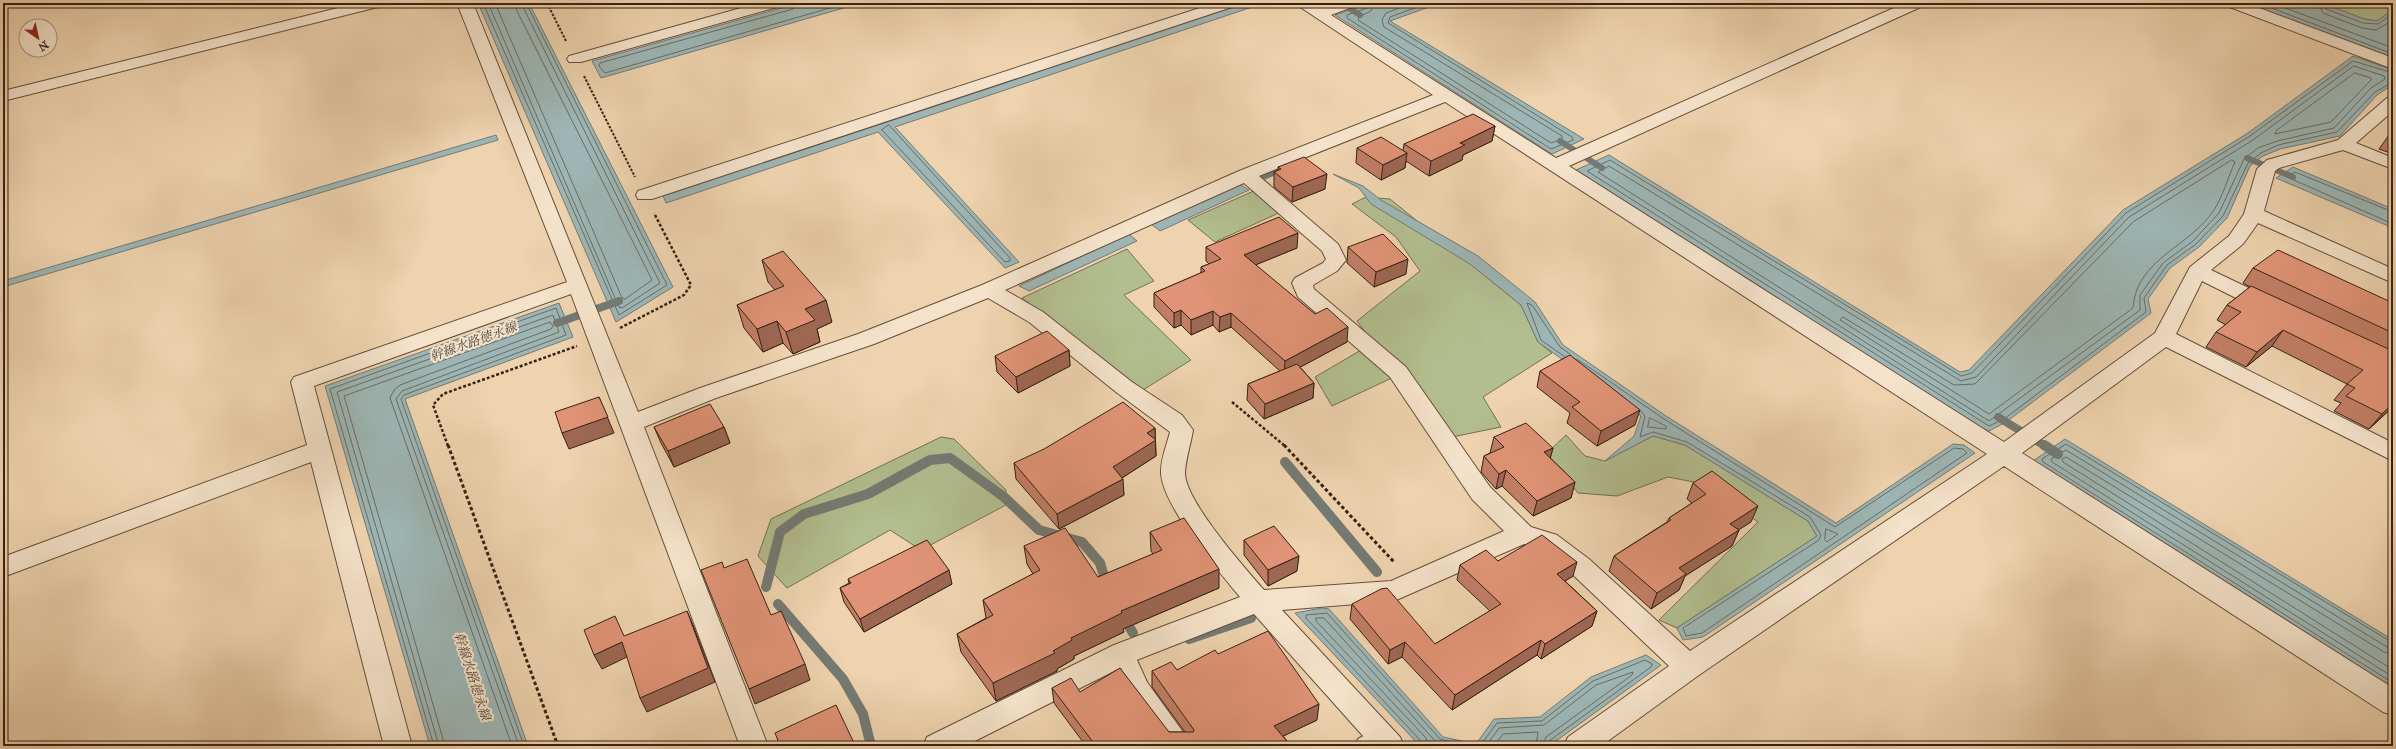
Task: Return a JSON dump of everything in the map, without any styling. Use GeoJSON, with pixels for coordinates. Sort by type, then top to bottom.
{"type":"FeatureCollection","features":[{"type":"Feature","properties":{"kind":"street"},"geometry":{"type":"LineString","coordinates":[[3,96],[377,3]]}},
{"type":"Feature","properties":{"kind":"street"},"geometry":{"type":"LineString","coordinates":[[465,3],[596,329],[754,746]]}},
{"type":"Feature","properties":{"kind":"street"},"geometry":{"type":"LineString","coordinates":[[575,59],[776,3]]}},
{"type":"Feature","properties":{"kind":"street"},"geometry":{"type":"LineString","coordinates":[[644,195],[1230,3]]}},
{"type":"Feature","properties":{"kind":"street"},"geometry":{"type":"LineString","coordinates":[[1302,3],[1446,96],[1572,158],[2004,454],[2393,703]]}},
{"type":"Feature","properties":{"kind":"street"},"geometry":{"type":"LineString","coordinates":[[1572,158],[1918,3]]}},
{"type":"Feature","properties":{"kind":"street"},"geometry":{"type":"LineString","coordinates":[[2232,3],[2387,61]]}},
{"type":"Feature","properties":{"kind":"street"},"geometry":{"type":"LineString","coordinates":[[1319,14],[1343,5]]}},
{"type":"Feature","properties":{"kind":"street"},"geometry":{"type":"LineString","coordinates":[[631,423],[708,393],[866,339],[990,290],[1246,175],[1446,96]]}},
{"type":"Feature","properties":{"kind":"street"},"geometry":{"type":"LineString","coordinates":[[1578,746],[1689,667],[2004,454],[2164,337],[2197,271],[2236,240],[2254,214],[2270,167],[2344,144],[2393,102]]}},
{"type":"Feature","properties":{"kind":"street"},"geometry":{"type":"LineString","coordinates":[[2374,119],[2393,126]]}},
{"type":"Feature","properties":{"kind":"street"},"geometry":{"type":"LineString","coordinates":[[2344,144],[2393,164]]}},
{"type":"Feature","properties":{"kind":"street"},"geometry":{"type":"LineString","coordinates":[[1246,175],[1330,248],[1336,260],[1330,267],[1302,283],[1305,292],[1398,372],[1481,493],[1522,534],[1548,542],[1580,566],[1689,667]]}},
{"type":"Feature","properties":{"kind":"street"},"geometry":{"type":"LineString","coordinates":[[2254,214],[2393,277]]}},
{"type":"Feature","properties":{"kind":"street"},"geometry":{"type":"LineString","coordinates":[[2197,271],[2288,315]]}},
{"type":"Feature","properties":{"kind":"street"},"geometry":{"type":"LineString","coordinates":[[990,290],[1036,318],[1124,387],[1174,421],[1182,430],[1173,473],[1180,498],[1225,561],[1378,743]]}},
{"type":"Feature","properties":{"kind":"street"},"geometry":{"type":"LineString","coordinates":[[398,746],[302,382],[581,292]]}},
{"type":"Feature","properties":{"kind":"street"},"geometry":{"type":"LineString","coordinates":[[2164,337],[2393,453]]}},
{"type":"Feature","properties":{"kind":"street"},"geometry":{"type":"LineString","coordinates":[[3,567],[319,450]]}},
{"type":"Feature","properties":{"kind":"street"},"geometry":{"type":"LineString","coordinates":[[937,746],[1124,653],[1258,601],[1394,592],[1522,534]]}},
{"type":"Feature","properties":{"kind":"lane"},"geometry":{"type":"LineString","coordinates":[[1124,653],[1140,688],[1183,746]]}},
{"type":"Feature","properties":{"kind":"path"},"geometry":{"type":"LineString","coordinates":[[547,3],[575,59]]}},
{"type":"Feature","properties":{"kind":"path"},"geometry":{"type":"LineString","coordinates":[[558,746],[433,405],[443,394],[596,329]]}},
{"type":"Feature","properties":{"kind":"path"},"geometry":{"type":"LineString","coordinates":[[1232,402],[1285,446],[1413,583]]}},
{"type":"Feature","properties":{"kind":"green space"},"geometry":{"type":"Polygon","coordinates":[[[2322,3],[2393,3],[2393,10],[2377,21],[2364,19],[2322,3]]]}},
{"type":"Feature","properties":{"kind":"green space"},"geometry":{"type":"Polygon","coordinates":[[[1256,190],[1281,212],[1215,242],[1188,220],[1256,190]]]}},
{"type":"Feature","properties":{"kind":"green space"},"geometry":{"type":"Polygon","coordinates":[[[1366,197],[1390,199],[1521,305],[1538,342],[1552,353],[1483,397],[1501,427],[1452,437],[1394,377],[1332,406],[1315,377],[1373,343],[1357,321],[1420,271],[1396,237],[1352,204],[1366,197]]]}},
{"type":"Feature","properties":{"kind":"green space"},"geometry":{"type":"Polygon","coordinates":[[[1127,249],[1154,281],[1124,295],[1191,360],[1143,390],[1022,298],[1127,249]]]}},
{"type":"Feature","properties":{"kind":"green space"},"geometry":{"type":"Polygon","coordinates":[[[1566,435],[1585,456],[1605,461],[1653,436],[1685,445],[1808,521],[1817,536],[1677,628],[1659,620],[1758,522],[1704,484],[1668,477],[1617,496],[1578,493],[1547,453],[1566,435]]]}},
{"type":"Feature","properties":{"kind":"green space"},"geometry":{"type":"Polygon","coordinates":[[[941,437],[954,439],[1006,490],[1006,505],[921,550],[890,530],[787,588],[758,556],[771,519],[941,437]]]}},
{"type":"Feature","properties":{"kind":"water"},"geometry":{"type":"Polygon","coordinates":[[[478,3],[529,3],[673,287],[616,322],[478,3]]]}},
{"type":"Feature","properties":{"kind":"water"},"geometry":{"type":"Polygon","coordinates":[[[799,3],[861,3],[601,78],[592,61],[799,3]]]}},
{"type":"Feature","properties":{"kind":"water"},"geometry":{"type":"Polygon","coordinates":[[[1246,3],[1264,3],[895,127],[1019,262],[1005,268],[878,132],[666,203],[663,196],[1246,3]]]}},
{"type":"Feature","properties":{"kind":"water"},"geometry":{"type":"Polygon","coordinates":[[[1370,3],[1440,3],[1390,21],[1584,139],[1552,154],[1335,15],[1370,3]]]}},
{"type":"Feature","properties":{"kind":"water"},"geometry":{"type":"Polygon","coordinates":[[[2246,3],[2322,3],[2364,19],[2377,21],[2393,10],[2393,58],[2246,3]]]}},
{"type":"Feature","properties":{"kind":"water"},"geometry":{"type":"Polygon","coordinates":[[[2353,56],[2393,70],[2392,85],[2377,95],[2340,136],[2280,149],[2263,156],[2250,166],[2227,218],[2199,247],[2170,268],[2148,299],[2151,313],[2006,422],[1989,431],[1982,428],[1576,170],[1609,155],[1960,372],[1969,370],[2123,210],[2248,133],[2353,56]]]}},
{"type":"Feature","properties":{"kind":"water"},"geometry":{"type":"Polygon","coordinates":[[[496,135],[498,140],[3,287],[3,281],[496,135]]]}},
{"type":"Feature","properties":{"kind":"water"},"geometry":{"type":"Polygon","coordinates":[[[2293,167],[2393,209],[2393,228],[2276,178],[2293,167]]]}},
{"type":"Feature","properties":{"kind":"water"},"geometry":{"type":"Polygon","coordinates":[[[1333,174],[1363,186],[1381,200],[1478,256],[1535,302],[1563,345],[1666,416],[1836,523],[1953,444],[1964,445],[1975,453],[1703,637],[1683,640],[1677,628],[1817,536],[1808,521],[1685,445],[1653,436],[1605,461],[1634,436],[1641,416],[1538,342],[1521,305],[1470,264],[1371,204],[1359,188],[1333,174]]]}},
{"type":"Feature","properties":{"kind":"water"},"geometry":{"type":"Polygon","coordinates":[[[1239,184],[1249,190],[1160,231],[1151,224],[1239,184]]]}},
{"type":"Feature","properties":{"kind":"water"},"geometry":{"type":"Polygon","coordinates":[[[1129,234],[1137,241],[1029,291],[1019,286],[1129,234]]]}},
{"type":"Feature","properties":{"kind":"water"},"geometry":{"type":"Polygon","coordinates":[[[559,303],[573,337],[405,399],[528,746],[430,746],[325,386],[559,303]]]}},
{"type":"Feature","properties":{"kind":"water"},"geometry":{"type":"Polygon","coordinates":[[[2065,439],[2393,640],[2393,688],[2033,461],[2065,439]]]}},
{"type":"Feature","properties":{"kind":"water"},"geometry":{"type":"Polygon","coordinates":[[[1322,608],[1329,609],[1443,737],[1476,744],[1494,719],[1540,717],[1591,677],[1646,655],[1661,665],[1549,746],[1420,746],[1295,613],[1322,608]]]}},
{"type":"Feature","properties":{"kind":"building"},"geometry":{"type":"Polygon","coordinates":[[[1473,114],[1495,126],[1460,143],[1465,145],[1431,161],[1404,144],[1473,114]]]}},
{"type":"Feature","properties":{"kind":"building"},"geometry":{"type":"Polygon","coordinates":[[[1381,137],[1407,153],[1383,165],[1357,148],[1381,137]]]}},
{"type":"Feature","properties":{"kind":"building"},"geometry":{"type":"Polygon","coordinates":[[[1304,157],[1327,174],[1293,187],[1274,172],[1281,169],[1278,167],[1304,157]]]}},
{"type":"Feature","properties":{"kind":"building"},"geometry":{"type":"Polygon","coordinates":[[[1279,217],[1298,233],[1244,255],[1315,314],[1327,308],[1348,327],[1285,361],[1231,313],[1220,317],[1213,311],[1191,320],[1181,310],[1174,313],[1154,293],[1205,271],[1201,267],[1221,259],[1206,247],[1279,217]]]}},
{"type":"Feature","properties":{"kind":"building"},"geometry":{"type":"Polygon","coordinates":[[[1383,234],[1408,259],[1376,272],[1348,247],[1383,234]]]}},
{"type":"Feature","properties":{"kind":"building"},"geometry":{"type":"Polygon","coordinates":[[[2278,250],[2393,303],[2393,333],[2253,268],[2278,250]]]}},
{"type":"Feature","properties":{"kind":"building"},"geometry":{"type":"Polygon","coordinates":[[[783,251],[826,300],[805,309],[815,320],[786,332],[777,321],[757,329],[737,305],[784,286],[762,260],[783,251]]]}},
{"type":"Feature","properties":{"kind":"building"},"geometry":{"type":"Polygon","coordinates":[[[2251,286],[2393,351],[2393,403],[2382,414],[2346,396],[2355,388],[2347,384],[2363,370],[2283,330],[2257,352],[2216,332],[2241,312],[2227,305],[2251,286]]]}},
{"type":"Feature","properties":{"kind":"building"},"geometry":{"type":"Polygon","coordinates":[[[1047,331],[1069,350],[1016,377],[995,356],[1047,331]]]}},
{"type":"Feature","properties":{"kind":"building"},"geometry":{"type":"Polygon","coordinates":[[[1570,355],[1640,410],[1601,431],[1572,407],[1580,402],[1540,371],[1570,355]]]}},
{"type":"Feature","properties":{"kind":"building"},"geometry":{"type":"Polygon","coordinates":[[[1297,364],[1314,383],[1265,404],[1248,384],[1297,364]]]}},
{"type":"Feature","properties":{"kind":"building"},"geometry":{"type":"Polygon","coordinates":[[[599,397],[608,417],[562,433],[555,412],[599,397]]]}},
{"type":"Feature","properties":{"kind":"building"},"geometry":{"type":"Polygon","coordinates":[[[1123,402],[1155,428],[1147,433],[1156,440],[1113,467],[1123,479],[1057,514],[1014,463],[1044,449],[1123,402]]]}},
{"type":"Feature","properties":{"kind":"building"},"geometry":{"type":"Polygon","coordinates":[[[710,404],[724,427],[668,451],[654,427],[710,404]]]}},
{"type":"Feature","properties":{"kind":"building"},"geometry":{"type":"Polygon","coordinates":[[[1526,423],[1553,448],[1544,452],[1575,482],[1537,501],[1506,470],[1499,474],[1484,456],[1504,447],[1494,437],[1526,423]]]}},
{"type":"Feature","properties":{"kind":"building"},"geometry":{"type":"Polygon","coordinates":[[[1712,471],[1758,506],[1730,524],[1739,530],[1679,568],[1686,574],[1657,593],[1614,556],[1671,520],[1669,518],[1706,494],[1693,483],[1712,471]]]}},
{"type":"Feature","properties":{"kind":"building"},"geometry":{"type":"Polygon","coordinates":[[[1184,518],[1219,569],[1121,611],[1122,613],[1071,638],[1072,640],[1053,651],[1055,653],[993,683],[957,634],[993,615],[983,600],[1040,570],[1024,546],[1065,528],[1098,577],[1162,550],[1150,532],[1184,518]]]}},
{"type":"Feature","properties":{"kind":"building"},"geometry":{"type":"Polygon","coordinates":[[[1274,526],[1299,556],[1268,570],[1244,540],[1274,526]]]}},
{"type":"Feature","properties":{"kind":"building"},"geometry":{"type":"Polygon","coordinates":[[[1542,535],[1577,562],[1557,574],[1597,611],[1545,644],[1541,640],[1455,695],[1405,642],[1390,650],[1352,604],[1381,589],[1387,588],[1435,644],[1501,604],[1460,565],[1486,550],[1498,561],[1542,535]]]}},
{"type":"Feature","properties":{"kind":"building"},"geometry":{"type":"Polygon","coordinates":[[[927,540],[949,570],[860,619],[840,588],[851,583],[848,579],[927,540]]]}},
{"type":"Feature","properties":{"kind":"building"},"geometry":{"type":"Polygon","coordinates":[[[747,559],[771,615],[781,611],[805,664],[749,689],[701,570],[722,562],[724,568],[747,559]]]}},
{"type":"Feature","properties":{"kind":"building"},"geometry":{"type":"Polygon","coordinates":[[[687,611],[708,668],[640,698],[622,642],[594,655],[584,630],[615,616],[624,636],[687,611]]]}},
{"type":"Feature","properties":{"kind":"building"},"geometry":{"type":"Polygon","coordinates":[[[1268,631],[1319,704],[1274,726],[1291,746],[1096,746],[1052,688],[1071,678],[1080,692],[1120,668],[1169,732],[1193,732],[1194,730],[1152,671],[1171,662],[1177,670],[1215,650],[1218,654],[1268,631]]]}},
{"type":"Feature","properties":{"kind":"building"},"geometry":{"type":"Polygon","coordinates":[[[836,705],[854,743],[847,746],[780,746],[775,733],[836,705]]]}},
{"type":"Feature","properties":{"kind":"waterway"},"geometry":{"type":"LineString","coordinates":[[1341,3],[1360,15]]}},
{"type":"Feature","properties":{"kind":"waterway"},"geometry":{"type":"LineString","coordinates":[[1560,141],[1602,168]]}},
{"type":"Feature","properties":{"kind":"waterway"},"geometry":{"type":"LineString","coordinates":[[2247,158],[2293,177]]}},
{"type":"Feature","properties":{"kind":"waterway"},"geometry":{"type":"LineString","coordinates":[[1259,179],[1284,168]]}},
{"type":"Feature","properties":{"kind":"waterway","name":"幹線水路徳永線"},"geometry":{"type":"LineString","coordinates":[[557,323],[619,301]]}},
{"type":"Feature","properties":{"kind":"waterway"},"geometry":{"type":"LineString","coordinates":[[1998,417],[2045,446]]}},
{"type":"Feature","properties":{"kind":"waterway"},"geometry":{"type":"LineString","coordinates":[[2044,445],[2058,454]]}},
{"type":"Feature","properties":{"kind":"waterway"},"geometry":{"type":"LineString","coordinates":[[766,587],[780,532],[804,514],[868,494],[930,460],[950,458],[1004,497],[1039,530],[1082,542],[1100,563],[1106,583]]}},
{"type":"Feature","properties":{"kind":"waterway"},"geometry":{"type":"LineString","coordinates":[[1285,462],[1377,572]]}},
{"type":"Feature","properties":{"kind":"waterway"},"geometry":{"type":"LineString","coordinates":[[778,604],[843,679],[863,714],[871,746]]}},
{"type":"Feature","properties":{"kind":"waterway"},"geometry":{"type":"LineString","coordinates":[[1123,616],[1133,633]]}},
{"type":"Feature","properties":{"kind":"waterway"},"geometry":{"type":"LineString","coordinates":[[1189,639],[1251,618]]}}]}
